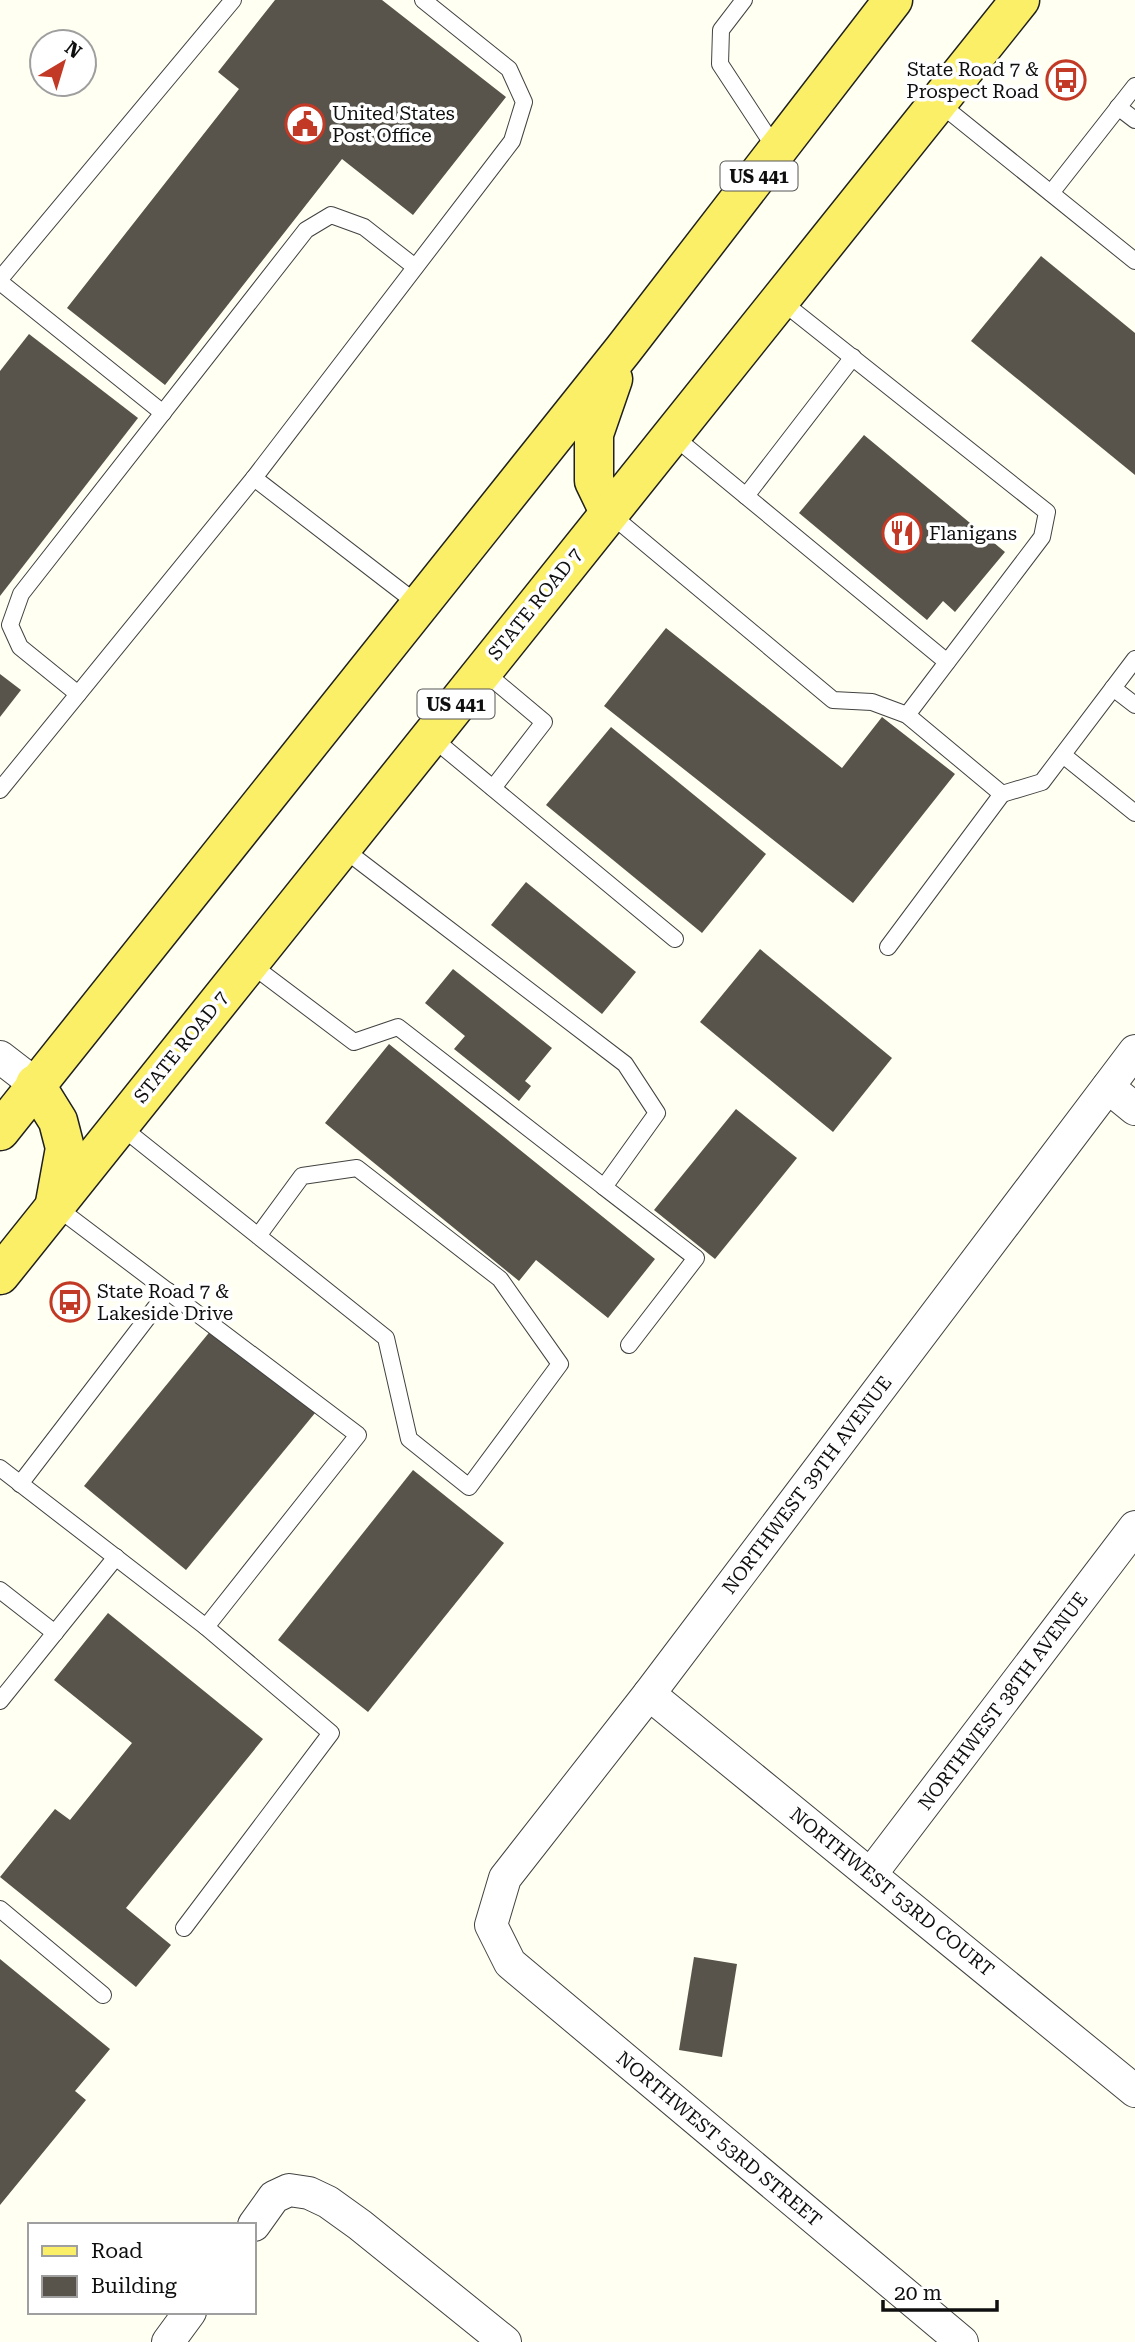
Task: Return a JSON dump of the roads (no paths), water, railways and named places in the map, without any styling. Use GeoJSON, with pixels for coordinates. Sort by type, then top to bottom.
{"type":"FeatureCollection","features":[{"type":"Feature","properties":{"kind":"main road","name":"US 441"},"geometry":{"type":"LineString","coordinates":[[0,1131],[623,350],[893,0]]}},
{"type":"Feature","properties":{"kind":"main road","name":"STATE ROAD 7"},"geometry":{"type":"LineString","coordinates":[[0,1275],[1020,0]]}},
{"type":"Feature","properties":{"kind":"main road"},"geometry":{"type":"LineString","coordinates":[[608,512],[594,481],[594,434],[623,350]]}},
{"type":"Feature","properties":{"kind":"main road"},"geometry":{"type":"LineString","coordinates":[[35,1084],[58,1121],[65,1148],[55,1206]]}},
{"type":"Feature","properties":{"kind":"street","name":"NORTHWEST 39TH AVENUE"},"geometry":{"type":"LineString","coordinates":[[491,1925],[505,1878],[649,1694],[1135,1051]]}},
{"type":"Feature","properties":{"kind":"street"},"geometry":{"type":"LineString","coordinates":[[0,1057],[35,1084]]}},
{"type":"Feature","properties":{"kind":"street"},"geometry":{"type":"LineString","coordinates":[[1108,1087],[1135,1109]]}},
{"type":"Feature","properties":{"kind":"street","name":"NORTHWEST 38TH AVENUE"},"geometry":{"type":"LineString","coordinates":[[871,1874],[1135,1527]]}},
{"type":"Feature","properties":{"kind":"street","name":"NORTHWEST 53RD COURT"},"geometry":{"type":"LineString","coordinates":[[649,1694],[1135,2091]]}},
{"type":"Feature","properties":{"kind":"street","name":"NORTHWEST 53RD STREET"},"geometry":{"type":"LineString","coordinates":[[491,1925],[510,1963],[962,2342]]}},
{"type":"Feature","properties":{"kind":"street"},"geometry":{"type":"LineString","coordinates":[[255,2223],[274,2197],[289,2190],[309,2193],[328,2202],[505,2342]]}},
{"type":"Feature","properties":{"kind":"street"},"geometry":{"type":"LineString","coordinates":[[168,2342],[189,2314]]}},
{"type":"Feature","properties":{"kind":"lane"},"geometry":{"type":"LineString","coordinates":[[163,413],[0,281],[233,0]]}},
{"type":"Feature","properties":{"kind":"lane"},"geometry":{"type":"LineString","coordinates":[[0,790],[254,478],[512,141],[524,102],[509,69],[423,0]]}},
{"type":"Feature","properties":{"kind":"lane"},"geometry":{"type":"LineString","coordinates":[[744,0],[721,30],[720,64],[778,152]]}},
{"type":"Feature","properties":{"kind":"lane"},"geometry":{"type":"LineString","coordinates":[[1051,193],[1135,86]]}},
{"type":"Feature","properties":{"kind":"lane"},"geometry":{"type":"LineString","coordinates":[[939,103],[1135,261]]}},
{"type":"Feature","properties":{"kind":"lane"},"geometry":{"type":"LineString","coordinates":[[1118,107],[1135,120]]}},
{"type":"Feature","properties":{"kind":"lane"},"geometry":{"type":"LineString","coordinates":[[78,694],[20,647],[10,625],[21,594],[306,230],[331,215],[364,227],[415,267]]}},
{"type":"Feature","properties":{"kind":"lane"},"geometry":{"type":"LineString","coordinates":[[780,300],[1047,512],[1042,537],[907,715]]}},
{"type":"Feature","properties":{"kind":"lane"},"geometry":{"type":"LineString","coordinates":[[746,496],[853,357]]}},
{"type":"Feature","properties":{"kind":"lane"},"geometry":{"type":"LineString","coordinates":[[672,435],[947,662]]}},
{"type":"Feature","properties":{"kind":"lane"},"geometry":{"type":"LineString","coordinates":[[254,478],[419,605]]}},
{"type":"Feature","properties":{"kind":"lane"},"geometry":{"type":"LineString","coordinates":[[608,512],[833,700],[872,702],[907,715],[1002,794]]}},
{"type":"Feature","properties":{"kind":"lane"},"geometry":{"type":"LineString","coordinates":[[888,947],[1002,794],[1042,782],[1135,659]]}},
{"type":"Feature","properties":{"kind":"lane"},"geometry":{"type":"LineString","coordinates":[[482,670],[544,722],[493,788]]}},
{"type":"Feature","properties":{"kind":"lane"},"geometry":{"type":"LineString","coordinates":[[1113,688],[1135,705]]}},
{"type":"Feature","properties":{"kind":"lane"},"geometry":{"type":"LineString","coordinates":[[430,736],[675,939]]}},
{"type":"Feature","properties":{"kind":"lane"},"geometry":{"type":"LineString","coordinates":[[1063,755],[1135,813]]}},
{"type":"Feature","properties":{"kind":"lane"},"geometry":{"type":"LineString","coordinates":[[341,847],[625,1064],[657,1113],[604,1187]]}},
{"type":"Feature","properties":{"kind":"lane"},"geometry":{"type":"LineString","coordinates":[[249,963],[354,1042],[398,1027],[696,1258],[629,1345]]}},
{"type":"Feature","properties":{"kind":"lane"},"geometry":{"type":"LineString","coordinates":[[119,1125],[258,1236],[386,1338],[408,1439],[469,1486],[560,1364],[500,1279],[357,1168],[302,1176],[258,1236]]}},
{"type":"Feature","properties":{"kind":"lane"},"geometry":{"type":"LineString","coordinates":[[55,1206],[358,1435],[206,1627]]}},
{"type":"Feature","properties":{"kind":"lane"},"geometry":{"type":"LineString","coordinates":[[20,1484],[168,1291]]}},
{"type":"Feature","properties":{"kind":"lane"},"geometry":{"type":"LineString","coordinates":[[0,1468],[206,1627],[331,1733],[184,1928]]}},
{"type":"Feature","properties":{"kind":"lane"},"geometry":{"type":"LineString","coordinates":[[0,1702],[116,1558]]}},
{"type":"Feature","properties":{"kind":"lane"},"geometry":{"type":"LineString","coordinates":[[0,1590],[55,1633]]}},
{"type":"Feature","properties":{"kind":"lane"},"geometry":{"type":"LineString","coordinates":[[0,1909],[103,1995]]}},
{"type":"Feature","properties":{"kind":"place","name":"State Road 7 & Prospect Road"},"geometry":{"type":"Point","coordinates":[1066,80]}},
{"type":"Feature","properties":{"kind":"place","name":"United States Post Office"},"geometry":{"type":"Point","coordinates":[305,124]}},
{"type":"Feature","properties":{"kind":"place","name":"Flanigans"},"geometry":{"type":"Point","coordinates":[902,533]}},
{"type":"Feature","properties":{"kind":"place","name":"State Road 7 & Lakeside Drive"},"geometry":{"type":"Point","coordinates":[70,1302]}}]}
